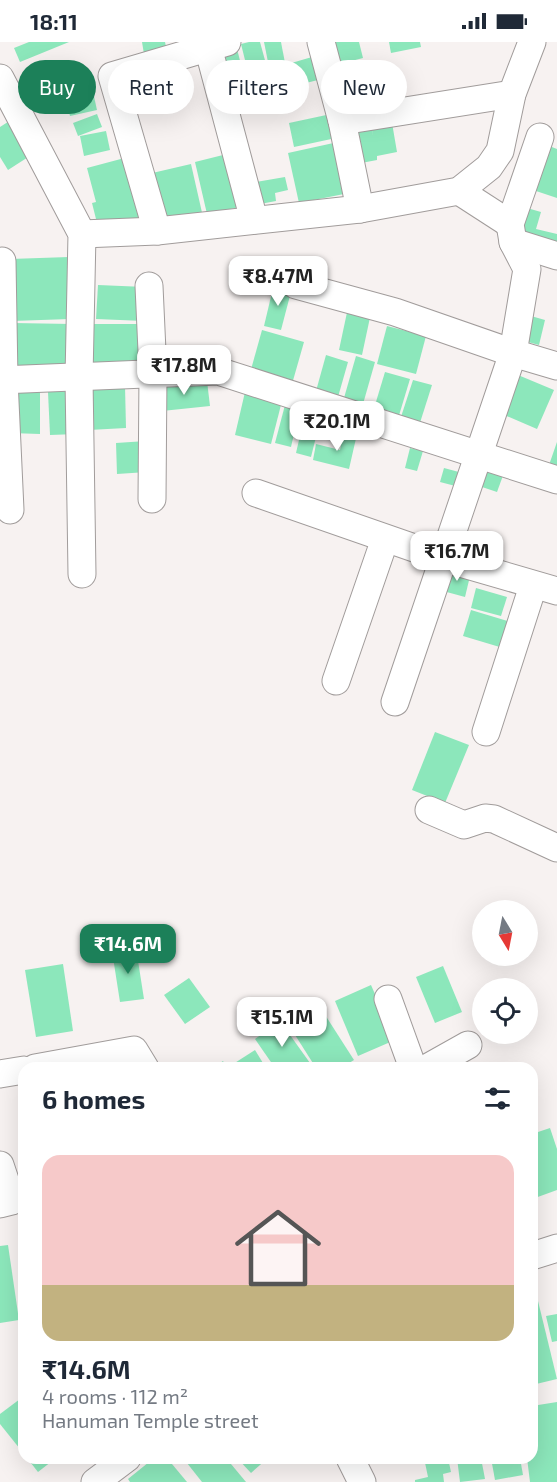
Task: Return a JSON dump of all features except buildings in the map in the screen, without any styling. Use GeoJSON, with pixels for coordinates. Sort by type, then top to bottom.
{"type":"FeatureCollection","features":[{"type":"Feature","properties":{"kind":"street"},"geometry":{"type":"LineString","coordinates":[[321,42],[342,121],[360,208]]}},
{"type":"Feature","properties":{"kind":"street"},"geometry":{"type":"LineString","coordinates":[[530,133],[512,94],[532,42]]}},
{"type":"Feature","properties":{"kind":"street"},"geometry":{"type":"LineString","coordinates":[[157,231],[112,76],[218,44],[254,220]]}},
{"type":"Feature","properties":{"kind":"street"},"geometry":{"type":"LineString","coordinates":[[0,78],[6,105],[82,247],[79,378],[82,574]]}},
{"type":"Feature","properties":{"kind":"street"},"geometry":{"type":"LineString","coordinates":[[342,121],[512,94]]}},
{"type":"Feature","properties":{"kind":"street"},"geometry":{"type":"LineString","coordinates":[[490,215],[530,133]]}},
{"type":"Feature","properties":{"kind":"street"},"geometry":{"type":"LineString","coordinates":[[395,702],[513,353],[526,269],[490,215],[489,167],[500,151],[530,133]]}},
{"type":"Feature","properties":{"kind":"street"},"geometry":{"type":"LineString","coordinates":[[82,247],[157,231],[360,208],[490,215],[557,256]]}},
{"type":"Feature","properties":{"kind":"street"},"geometry":{"type":"LineString","coordinates":[[2,261],[2,380],[10,510]]}},
{"type":"Feature","properties":{"kind":"street"},"geometry":{"type":"LineString","coordinates":[[296,285],[395,312],[557,366]]}},
{"type":"Feature","properties":{"kind":"street"},"geometry":{"type":"LineString","coordinates":[[149,286],[153,373],[152,499]]}},
{"type":"Feature","properties":{"kind":"street"},"geometry":{"type":"LineString","coordinates":[[2,380],[218,371],[557,480]]}},
{"type":"Feature","properties":{"kind":"street"},"geometry":{"type":"LineString","coordinates":[[256,493],[443,558],[545,588],[486,732]]}},
{"type":"Feature","properties":{"kind":"street"},"geometry":{"type":"LineString","coordinates":[[336,681],[385,538]]}},
{"type":"Feature","properties":{"kind":"street"},"geometry":{"type":"LineString","coordinates":[[429,810],[464,825],[485,818],[494,819],[557,848]]}},
{"type":"Feature","properties":{"kind":"street"},"geometry":{"type":"LineString","coordinates":[[388,999],[411,1062]]}},
{"type":"Feature","properties":{"kind":"street"},"geometry":{"type":"LineString","coordinates":[[438,1062],[468,1045]]}},
{"type":"Feature","properties":{"kind":"street"},"geometry":{"type":"LineString","coordinates":[[105,1062],[140,1059]]}},
{"type":"Feature","properties":{"kind":"street"},"geometry":{"type":"LineString","coordinates":[[0,1074],[18,1071]]}},
{"type":"Feature","properties":{"kind":"street"},"geometry":{"type":"LineString","coordinates":[[0,1164],[12,1201],[0,1204]]}},
{"type":"Feature","properties":{"kind":"street"},"geometry":{"type":"LineString","coordinates":[[538,1254],[557,1248]]}},
{"type":"Feature","properties":{"kind":"street"},"geometry":{"type":"LineString","coordinates":[[96,1482],[119,1464]]}},
{"type":"Feature","properties":{"kind":"street"},"geometry":{"type":"LineString","coordinates":[[353,1464],[362,1482]]}}]}
